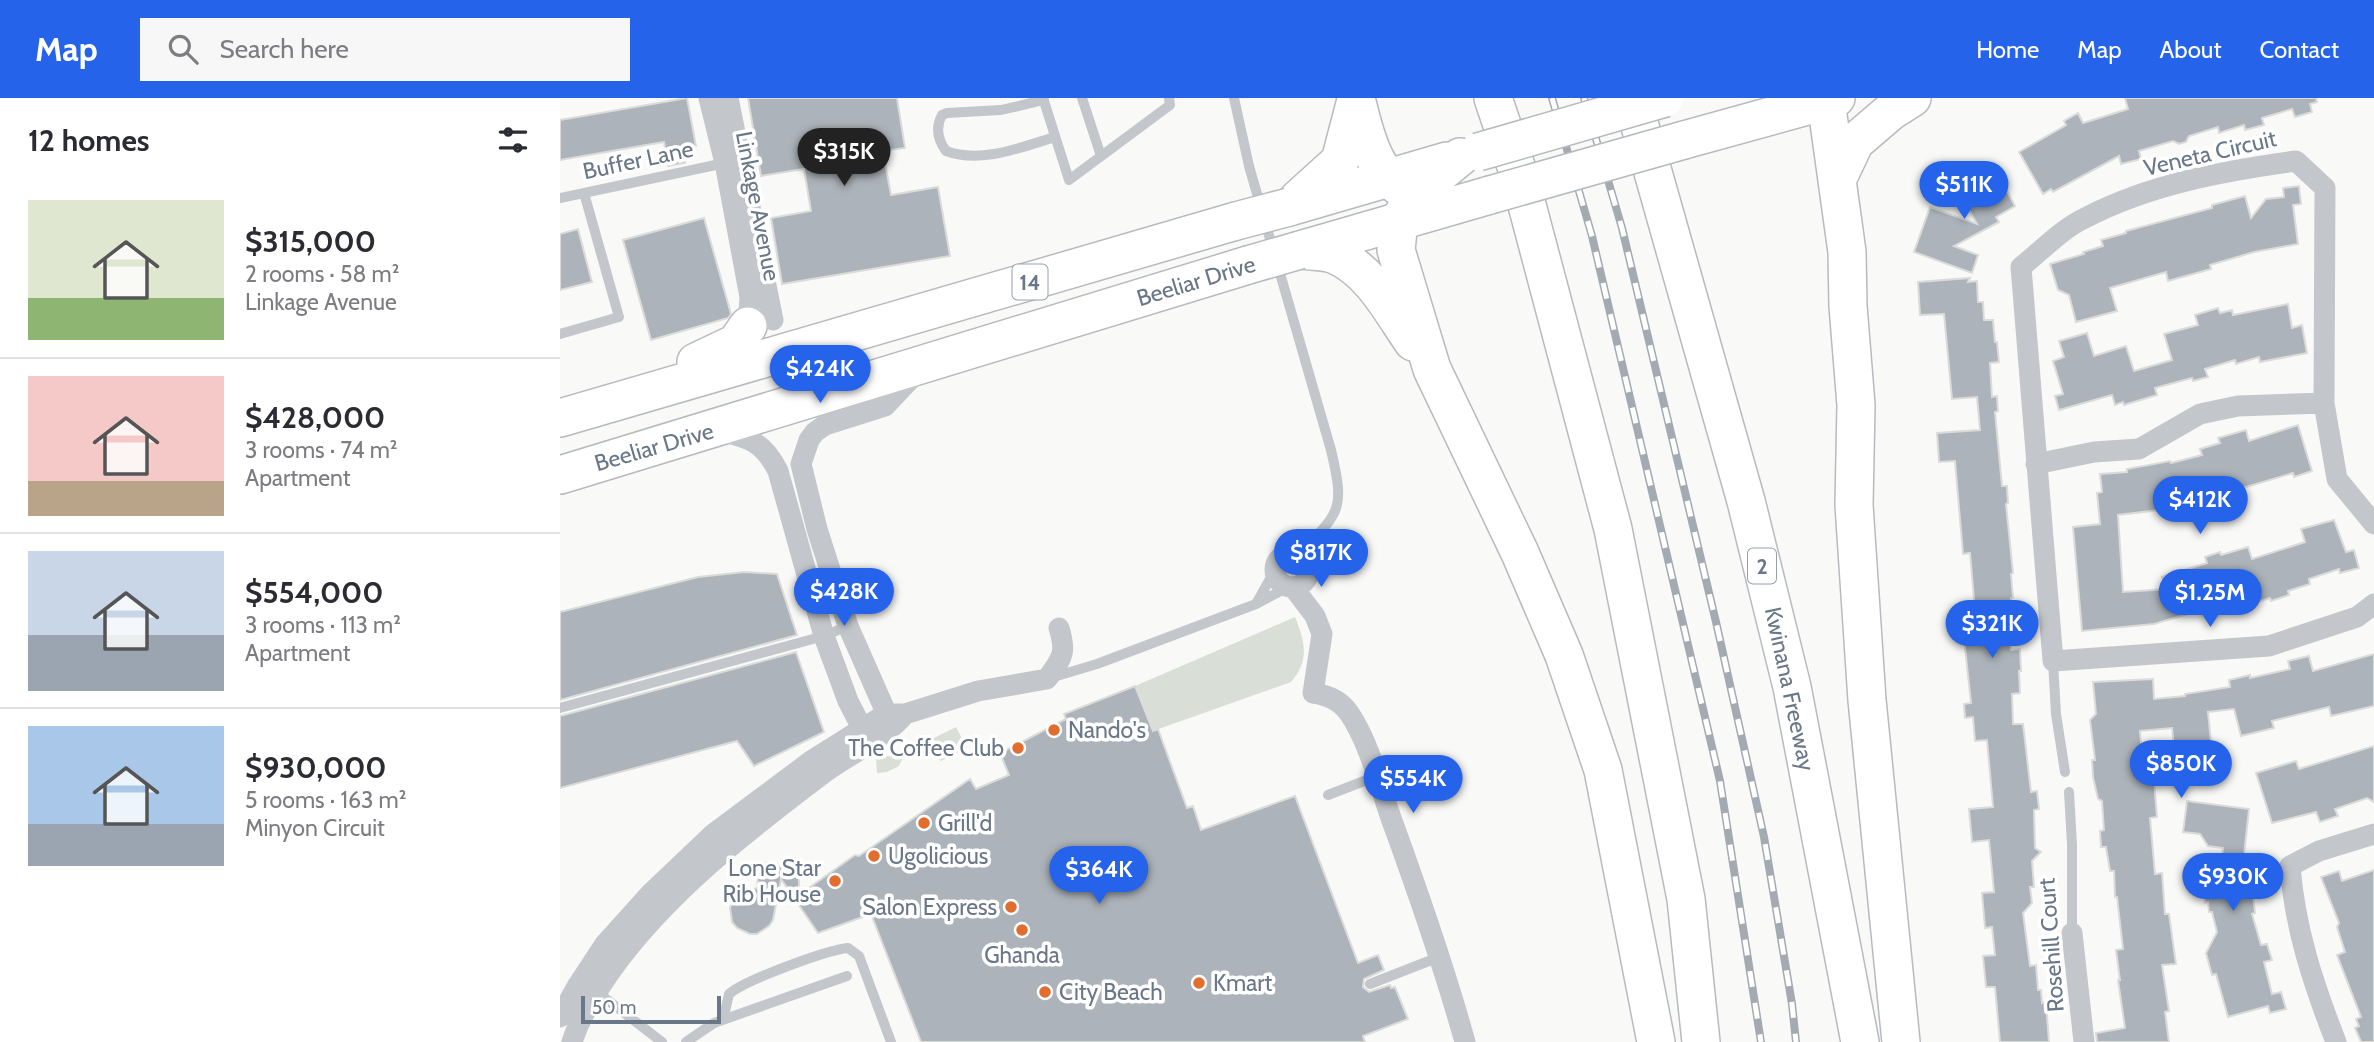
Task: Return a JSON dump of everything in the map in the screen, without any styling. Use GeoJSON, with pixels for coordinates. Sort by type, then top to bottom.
{"type":"FeatureCollection","features":[{"type":"Feature","properties":{"kind":"highway"},"geometry":{"type":"LineString","coordinates":[[1493,98],[1520,175],[1613,529],[1686,899],[1702,1042]]}},
{"type":"Feature","properties":{"kind":"highway","name":"Kwinana Freeway"},"geometry":{"type":"LineString","coordinates":[[1632,98],[1746,501],[1788,674],[1860,1042]]}},
{"type":"Feature","properties":{"kind":"highway","name":"Beeliar Drive"},"geometry":{"type":"LineString","coordinates":[[560,475],[1300,250],[1400,198],[1469,155],[1665,98]]}},
{"type":"Feature","properties":{"kind":"highway"},"geometry":{"type":"LineString","coordinates":[[1837,180],[1855,142],[1890,111],[1912,98]]}},
{"type":"Feature","properties":{"kind":"highway"},"geometry":{"type":"LineString","coordinates":[[1356,99],[1378,164],[1400,198],[1396,250],[1432,369],[1520,553],[1564,655],[1603,770],[1656,1042]]}},
{"type":"Feature","properties":{"kind":"highway"},"geometry":{"type":"LineString","coordinates":[[1289,207],[1340,161],[1356,99]]}},
{"type":"Feature","properties":{"kind":"highway"},"geometry":{"type":"LineString","coordinates":[[1819,99],[1837,180],[1847,252],[1848,306],[1856,405],[1854,505],[1867,700],[1901,1042]]}},
{"type":"Feature","properties":{"kind":"highway","name":"Beeliar Drive"},"geometry":{"type":"LineString","coordinates":[[560,418],[1289,207],[1400,198],[1481,197],[1819,99]]}},
{"type":"Feature","properties":{"kind":"highway"},"geometry":{"type":"LineString","coordinates":[[1300,250],[1332,254],[1352,264],[1378,293],[1432,369]]}},
{"type":"Feature","properties":{"kind":"highway"},"geometry":{"type":"LineString","coordinates":[[624,400],[691,364],[727,349],[760,323],[797,339],[823,341]]}},
{"type":"Feature","properties":{"kind":"street","name":"Linkage Avenue"},"geometry":{"type":"LineString","coordinates":[[709,98],[725,163],[750,297],[760,323]]}},
{"type":"Feature","properties":{"kind":"street","name":"Linkage Avenue"},"geometry":{"type":"LineString","coordinates":[[728,98],[760,323]]}},
{"type":"Feature","properties":{"kind":"street","name":"Veneta Circuit"},"geometry":{"type":"LineString","coordinates":[[2053,661],[2021,267],[2083,218],[2162,187],[2242,168],[2296,161],[2325,188],[2324,403],[2337,479],[2374,524]]}},
{"type":"Feature","properties":{"kind":"street"},"geometry":{"type":"LineString","coordinates":[[894,719],[848,626],[801,464],[809,440],[825,425],[885,406],[924,364]]}},
{"type":"Feature","properties":{"kind":"street"},"geometry":{"type":"LineString","coordinates":[[2036,464],[2094,453],[2139,449],[2200,414],[2212,411],[2238,406],[2324,403]]}},
{"type":"Feature","properties":{"kind":"street"},"geometry":{"type":"LineString","coordinates":[[716,429],[746,438],[769,453],[778,471],[824,636],[865,735]]}},
{"type":"Feature","properties":{"kind":"street"},"geometry":{"type":"LineString","coordinates":[[1295,575],[1322,634],[1313,693],[1332,698],[1348,712],[1377,776],[1465,1042]]}},
{"type":"Feature","properties":{"kind":"street"},"geometry":{"type":"LineString","coordinates":[[2053,661],[2269,646],[2357,617],[2374,604]]}},
{"type":"Feature","properties":{"kind":"street"},"geometry":{"type":"LineString","coordinates":[[560,1017],[606,944],[693,851],[738,814],[786,778],[894,719],[978,691],[1047,679],[1059,664],[1064,651],[1059,628]]}},
{"type":"Feature","properties":{"kind":"street"},"geometry":{"type":"LineString","coordinates":[[572,1042],[579,1023],[597,992],[650,921],[687,884],[865,735]]}},
{"type":"Feature","properties":{"kind":"street"},"geometry":{"type":"LineString","coordinates":[[2336,1042],[2314,986],[2293,906],[2290,866],[2319,851],[2374,834]]}},
{"type":"Feature","properties":{"kind":"street","name":"Rosehill Court"},"geometry":{"type":"LineString","coordinates":[[2072,933],[2084,1042]]}},
{"type":"Feature","properties":{"kind":"lane"},"geometry":{"type":"LineString","coordinates":[[1082,98],[1101,156]]}},
{"type":"Feature","properties":{"kind":"lane"},"geometry":{"type":"LineString","coordinates":[[1055,137],[1006,151],[975,156],[946,151],[940,142],[937,125],[942,115],[947,113],[1001,110],[1044,99],[1069,180],[1170,104],[1168,98]]}},
{"type":"Feature","properties":{"kind":"lane"},"geometry":{"type":"LineString","coordinates":[[1047,679],[1097,664],[1256,604],[1295,575],[1335,515],[1340,494],[1336,471],[1249,166],[1234,98]]}},
{"type":"Feature","properties":{"kind":"lane","name":"Buffer Lane"},"geometry":{"type":"LineString","coordinates":[[560,198],[725,163]]}},
{"type":"Feature","properties":{"kind":"lane"},"geometry":{"type":"LineString","coordinates":[[560,334],[619,317],[584,193]]}},
{"type":"Feature","properties":{"kind":"lane"},"geometry":{"type":"LineString","coordinates":[[1256,604],[1295,575],[1324,529]]}},
{"type":"Feature","properties":{"kind":"lane"},"geometry":{"type":"LineString","coordinates":[[560,708],[824,636],[848,626]]}},
{"type":"Feature","properties":{"kind":"lane","name":"Veneta Circuit"},"geometry":{"type":"LineString","coordinates":[[2053,661],[2056,714],[2065,772]]}},
{"type":"Feature","properties":{"kind":"lane"},"geometry":{"type":"LineString","coordinates":[[1328,795],[1377,776]]}},
{"type":"Feature","properties":{"kind":"lane","name":"Rosehill Court"},"geometry":{"type":"LineString","coordinates":[[2068,792],[2072,845],[2072,933]]}},
{"type":"Feature","properties":{"kind":"lane"},"geometry":{"type":"LineString","coordinates":[[723,1020],[729,993],[735,988],[832,951],[848,948],[859,956],[891,1042]]}},
{"type":"Feature","properties":{"kind":"lane"},"geometry":{"type":"LineString","coordinates":[[1370,984],[1439,957]]}},
{"type":"Feature","properties":{"kind":"lane"},"geometry":{"type":"LineString","coordinates":[[686,1042],[705,1027],[847,976]]}},
{"type":"Feature","properties":{"kind":"lane"},"geometry":{"type":"LineString","coordinates":[[597,992],[662,1042]]}},
{"type":"Feature","properties":{"kind":"shaded area"},"geometry":{"type":"Polygon","coordinates":[[[1295,617],[1304,651],[1301,666],[1291,682],[1153,731],[1135,686],[1295,617]]]}},
{"type":"Feature","properties":{"kind":"shaded area"},"geometry":{"type":"Polygon","coordinates":[[[956,727],[967,748],[941,761],[920,745],[956,727]]]}},
{"type":"Feature","properties":{"kind":"shaded area"},"geometry":{"type":"Polygon","coordinates":[[[904,755],[899,766],[877,773],[876,757],[904,755]]]}},
{"type":"Feature","properties":{"kind":"building"},"geometry":{"type":"Polygon","coordinates":[[[687,98],[696,146],[682,148],[685,163],[668,166],[664,142],[560,160],[560,120],[687,98]]]}},
{"type":"Feature","properties":{"kind":"building"},"geometry":{"type":"Polygon","coordinates":[[[748,98],[897,98],[905,148],[883,151],[891,195],[938,187],[950,256],[782,284],[771,218],[811,211],[804,169],[761,176],[748,98]]]}},
{"type":"Feature","properties":{"kind":"building"},"geometry":{"type":"Polygon","coordinates":[[[2125,98],[2316,98],[2317,102],[2310,104],[2312,112],[2295,117],[2292,109],[2262,118],[2264,125],[2245,130],[2244,125],[2219,133],[2218,127],[2189,136],[2186,142],[2179,144],[2173,141],[2139,151],[2141,159],[2121,164],[2119,156],[2053,192],[2051,189],[2043,194],[2019,152],[2066,125],[2064,121],[2078,113],[2083,123],[2128,109],[2125,98]]]}},
{"type":"Feature","properties":{"kind":"building"},"geometry":{"type":"Polygon","coordinates":[[[1987,166],[2002,194],[2007,191],[2015,206],[1996,217],[1999,222],[1954,246],[1978,255],[1972,273],[1914,252],[1930,207],[1977,224],[1954,183],[1987,166]]]}},
{"type":"Feature","properties":{"kind":"building"},"geometry":{"type":"Polygon","coordinates":[[[2299,186],[2301,204],[2293,205],[2298,244],[2254,252],[2210,265],[2211,269],[2168,281],[2166,272],[2110,288],[2117,311],[2076,322],[2069,295],[2058,290],[2050,264],[2103,246],[2101,240],[2245,196],[2251,218],[2266,199],[2284,197],[2283,188],[2299,186]]]}},
{"type":"Feature","properties":{"kind":"building"},"geometry":{"type":"Polygon","coordinates":[[[704,218],[731,314],[728,318],[651,340],[623,240],[704,218]]]}},
{"type":"Feature","properties":{"kind":"building"},"geometry":{"type":"Polygon","coordinates":[[[578,229],[592,282],[560,290],[560,234],[578,229]]]}},
{"type":"Feature","properties":{"kind":"building"},"geometry":{"type":"Polygon","coordinates":[[[1970,278],[1968,282],[1977,281],[1978,302],[1983,302],[1984,320],[1993,320],[1997,342],[1999,362],[1990,363],[1992,397],[1997,396],[1998,411],[1995,412],[2002,486],[2007,486],[2006,504],[2013,573],[2013,620],[2009,621],[2011,650],[2020,649],[2021,671],[2020,693],[2012,694],[2013,724],[2023,724],[2031,792],[2037,791],[2039,809],[2034,810],[2035,848],[2041,852],[2032,861],[2032,903],[2023,913],[2030,966],[2036,965],[2038,990],[2041,990],[2042,1003],[2046,1002],[2049,1042],[2000,1042],[1995,987],[1986,987],[1983,956],[1995,955],[1992,927],[1985,928],[1982,893],[1994,892],[1989,840],[1972,842],[1969,809],[1993,807],[1987,740],[1975,741],[1973,717],[1965,718],[1964,704],[1971,703],[1961,611],[1975,610],[1970,553],[1963,554],[1955,461],[1939,462],[1937,433],[1980,430],[1977,397],[1952,399],[1944,314],[1920,315],[1918,282],[1970,278]]]}},
{"type":"Feature","properties":{"kind":"building"},"geometry":{"type":"Polygon","coordinates":[[[2288,304],[2292,328],[2302,325],[2307,353],[2260,362],[2259,357],[2236,364],[2235,360],[2205,369],[2208,377],[2193,381],[2192,378],[2155,388],[2157,395],[2124,405],[2123,402],[2115,405],[2112,395],[2059,410],[2055,396],[2063,394],[2053,361],[2064,357],[2059,341],[2087,333],[2094,356],[2126,346],[2134,371],[2172,360],[2164,334],[2198,325],[2195,315],[2218,308],[2220,313],[2232,310],[2233,315],[2288,304]]]}},
{"type":"Feature","properties":{"kind":"building"},"geometry":{"type":"Polygon","coordinates":[[[2298,425],[2312,471],[2294,477],[2293,473],[2206,499],[2209,510],[2171,519],[2168,509],[2118,515],[2123,592],[2166,589],[2162,577],[2207,563],[2205,557],[2220,552],[2221,555],[2248,547],[2252,559],[2305,542],[2301,529],[2334,520],[2346,552],[2354,550],[2359,568],[2340,573],[2339,569],[2309,579],[2310,584],[2288,591],[2289,595],[2271,601],[2270,598],[2246,606],[2245,603],[2237,603],[2154,624],[2082,631],[2073,527],[2100,524],[2097,493],[2102,492],[2100,474],[2127,472],[2127,469],[2170,461],[2171,463],[2202,455],[2200,449],[2220,443],[2218,438],[2246,430],[2249,441],[2298,425]]]}},
{"type":"Feature","properties":{"kind":"building"},"geometry":{"type":"Polygon","coordinates":[[[744,572],[777,574],[797,635],[560,700],[560,612],[698,577],[744,572]]]}},
{"type":"Feature","properties":{"kind":"building"},"geometry":{"type":"Polygon","coordinates":[[[796,652],[824,732],[754,766],[737,741],[560,788],[560,716],[796,652]]]}},
{"type":"Feature","properties":{"kind":"building"},"geometry":{"type":"Polygon","coordinates":[[[2374,654],[2374,706],[2331,716],[2329,707],[2272,721],[2274,728],[2241,736],[2234,709],[2208,712],[2212,752],[2175,755],[2172,728],[2140,731],[2144,781],[2154,780],[2157,817],[2150,818],[2155,874],[2162,873],[2165,914],[2169,914],[2176,964],[2162,965],[2169,1011],[2165,1012],[2169,1042],[2097,1042],[2096,1033],[2125,1028],[2118,980],[2116,950],[2123,949],[2114,871],[2110,871],[2106,847],[2101,847],[2100,831],[2104,830],[2102,801],[2098,799],[2093,777],[2092,760],[2095,760],[2090,720],[2096,714],[2093,682],[2153,679],[2154,699],[2185,696],[2230,687],[2229,680],[2290,669],[2288,661],[2309,656],[2313,671],[2374,654]]]}},
{"type":"Feature","properties":{"kind":"building"},"geometry":{"type":"Polygon","coordinates":[[[1135,686],[1153,731],[1158,729],[1187,808],[1193,806],[1201,830],[1295,796],[1358,963],[1378,955],[1384,970],[1364,979],[1363,987],[1369,992],[1390,985],[1391,988],[1395,987],[1408,1019],[1363,1036],[1365,1042],[921,1042],[871,914],[818,933],[781,879],[773,920],[769,926],[757,934],[750,934],[737,928],[732,922],[730,908],[733,900],[744,891],[758,888],[757,872],[761,864],[768,862],[779,866],[787,861],[796,863],[799,869],[799,895],[970,779],[976,789],[1009,775],[1000,753],[1066,719],[1064,714],[1135,686]]]}},
{"type":"Feature","properties":{"kind":"building"},"geometry":{"type":"Polygon","coordinates":[[[2374,746],[2374,802],[2367,798],[2335,809],[2338,816],[2320,822],[2316,812],[2272,823],[2256,773],[2296,761],[2299,769],[2374,746]]]}},
{"type":"Feature","properties":{"kind":"building"},"geometry":{"type":"Polygon","coordinates":[[[2187,801],[2249,809],[2244,855],[2239,862],[2242,896],[2253,895],[2255,913],[2252,914],[2261,945],[2267,944],[2272,960],[2264,962],[2272,994],[2281,992],[2286,1009],[2270,1013],[2268,1006],[2228,1017],[2216,974],[2212,975],[2206,953],[2217,932],[2208,902],[2205,903],[2203,883],[2207,883],[2206,875],[2220,873],[2223,848],[2208,846],[2200,834],[2183,832],[2187,801]]]}},
{"type":"Feature","properties":{"kind":"building"},"geometry":{"type":"Polygon","coordinates":[[[2374,870],[2374,1042],[2361,1042],[2355,1028],[2359,1026],[2356,1019],[2361,1017],[2337,955],[2345,952],[2337,927],[2339,923],[2321,877],[2339,871],[2342,881],[2374,870]]]}},
{"type":"Feature","properties":{"kind":"railway"},"geometry":{"type":"LineString","coordinates":[[1552,98],[1592,236],[1720,781],[1761,1042]]}},
{"type":"Feature","properties":{"kind":"railway"},"geometry":{"type":"LineString","coordinates":[[1584,98],[1622,228],[1716,622],[1764,837],[1796,1042]]}},
{"type":"Feature","properties":{"kind":"place","name":"Nando's"},"geometry":{"type":"Point","coordinates":[1054,730]}},
{"type":"Feature","properties":{"kind":"place","name":"The Coffee Club"},"geometry":{"type":"Point","coordinates":[1018,748]}},
{"type":"Feature","properties":{"kind":"place","name":"Grill'd"},"geometry":{"type":"Point","coordinates":[924,823]}},
{"type":"Feature","properties":{"kind":"place","name":"Ugolicious"},"geometry":{"type":"Point","coordinates":[874,856]}},
{"type":"Feature","properties":{"kind":"place","name":"Lone Star Rib House"},"geometry":{"type":"Point","coordinates":[835,881]}},
{"type":"Feature","properties":{"kind":"place","name":"Salon Express"},"geometry":{"type":"Point","coordinates":[1011,907]}},
{"type":"Feature","properties":{"kind":"place","name":"Ghanda"},"geometry":{"type":"Point","coordinates":[1022,930]}},
{"type":"Feature","properties":{"kind":"place","name":"Kmart"},"geometry":{"type":"Point","coordinates":[1199,983]}},
{"type":"Feature","properties":{"kind":"place","name":"City Beach"},"geometry":{"type":"Point","coordinates":[1045,992]}}]}
